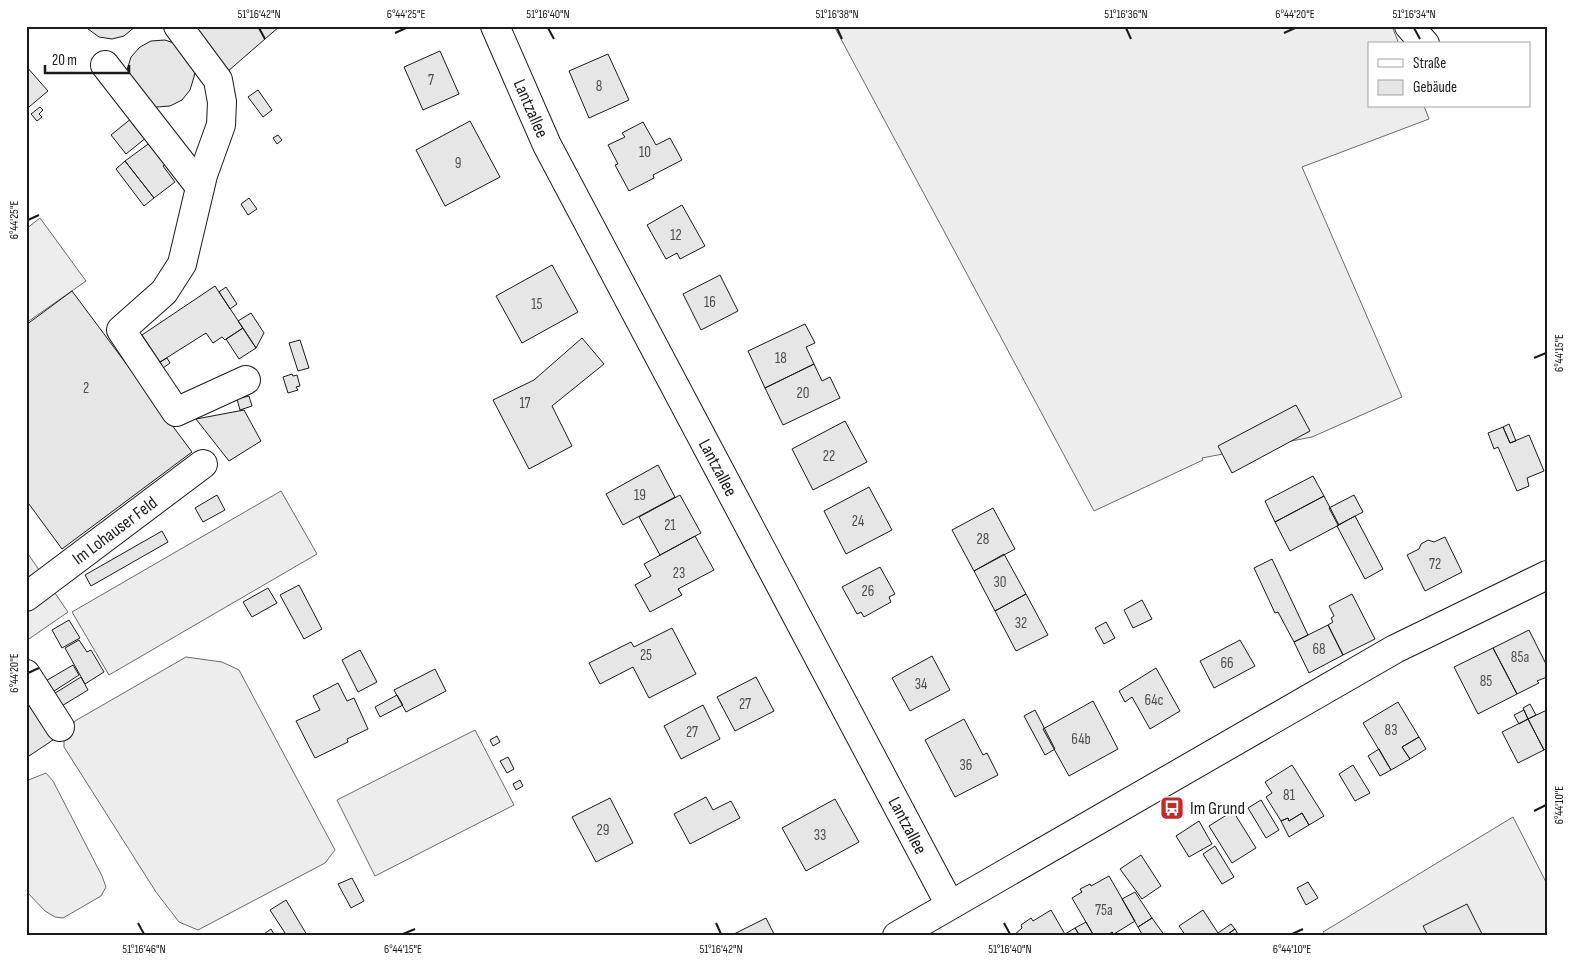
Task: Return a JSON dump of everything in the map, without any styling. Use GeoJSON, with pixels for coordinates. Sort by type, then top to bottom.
{"type":"FeatureCollection","features":[{"type":"Feature","properties":{"kind":"street"},"geometry":{"type":"LineString","coordinates":[[178,26],[218,80],[222,102],[221,125],[200,187],[182,264],[164,292],[121,330],[176,412],[246,380]]}},
{"type":"Feature","properties":{"kind":"street","name":"Lantzallee"},"geometry":{"type":"LineString","coordinates":[[495,26],[547,144],[950,906]]}},
{"type":"Feature","properties":{"kind":"street"},"geometry":{"type":"LineString","coordinates":[[1409,26],[1423,42]]}},
{"type":"Feature","properties":{"kind":"street"},"geometry":{"type":"LineString","coordinates":[[105,65],[200,187]]}},
{"type":"Feature","properties":{"kind":"street","name":"Im Lohauser Feld"},"geometry":{"type":"LineString","coordinates":[[26,596],[203,464]]}},
{"type":"Feature","properties":{"kind":"street"},"geometry":{"type":"LineString","coordinates":[[897,936],[1395,649],[1547,575]]}},
{"type":"Feature","properties":{"kind":"street"},"geometry":{"type":"LineString","coordinates":[[26,674],[60,727]]}},
{"type":"Feature","properties":{"kind":"shaded area"},"geometry":{"type":"Polygon","coordinates":[[[834,26],[1392,26],[1398,42],[1368,42],[1368,108],[1425,108],[1429,119],[1302,167],[1402,397],[1312,437],[1202,458],[1203,460],[1094,511],[834,26]]]}},
{"type":"Feature","properties":{"kind":"shaded area"},"geometry":{"type":"Polygon","coordinates":[[[40,218],[86,281],[26,323],[26,229],[40,218]]]}},
{"type":"Feature","properties":{"kind":"shaded area"},"geometry":{"type":"Polygon","coordinates":[[[281,491],[317,554],[109,675],[72,612],[281,491]]]}},
{"type":"Feature","properties":{"kind":"shaded area"},"geometry":{"type":"Polygon","coordinates":[[[26,551],[68,612],[26,641],[26,551]]]}},
{"type":"Feature","properties":{"kind":"shaded area"},"geometry":{"type":"Polygon","coordinates":[[[186,657],[222,662],[239,670],[335,850],[325,863],[198,930],[179,922],[156,892],[64,747],[64,740],[75,721],[186,657]]]}},
{"type":"Feature","properties":{"kind":"shaded area"},"geometry":{"type":"Polygon","coordinates":[[[475,730],[514,805],[375,876],[337,800],[475,730]]]}},
{"type":"Feature","properties":{"kind":"shaded area"},"geometry":{"type":"Polygon","coordinates":[[[46,773],[53,781],[106,887],[101,896],[63,918],[55,917],[45,911],[26,891],[26,781],[46,773]]]}},
{"type":"Feature","properties":{"kind":"shaded area"},"geometry":{"type":"Polygon","coordinates":[[[1513,817],[1547,884],[1547,936],[1325,936],[1323,932],[1513,817]]]}},
{"type":"Feature","properties":{"kind":"building"},"geometry":{"type":"Polygon","coordinates":[[[84,26],[136,26],[124,36],[112,39],[99,37],[84,26]]]}},
{"type":"Feature","properties":{"kind":"building"},"geometry":{"type":"Polygon","coordinates":[[[194,26],[280,26],[227,72],[194,26]]]}},
{"type":"Feature","properties":{"kind":"building"},"geometry":{"type":"Polygon","coordinates":[[[165,40],[177,44],[195,71],[194,77],[190,90],[182,100],[170,106],[150,106],[127,76],[127,70],[131,57],[140,47],[151,41],[165,40]]]}},
{"type":"Feature","properties":{"kind":"building"},"geometry":{"type":"Polygon","coordinates":[[[440,51],[459,94],[423,110],[404,67],[440,51]]]}},
{"type":"Feature","properties":{"kind":"building"},"geometry":{"type":"Polygon","coordinates":[[[608,54],[629,100],[589,118],[569,71],[608,54]]]}},
{"type":"Feature","properties":{"kind":"building"},"geometry":{"type":"Polygon","coordinates":[[[26,66],[48,91],[29,107],[26,104],[26,66]]]}},
{"type":"Feature","properties":{"kind":"building"},"geometry":{"type":"Polygon","coordinates":[[[258,90],[272,110],[263,117],[248,97],[258,90]]]}},
{"type":"Feature","properties":{"kind":"building"},"geometry":{"type":"Polygon","coordinates":[[[40,107],[43,110],[39,114],[42,117],[37,121],[31,114],[40,107]]]}},
{"type":"Feature","properties":{"kind":"building"},"geometry":{"type":"Polygon","coordinates":[[[132,118],[147,137],[126,154],[111,135],[132,118]]]}},
{"type":"Feature","properties":{"kind":"building"},"geometry":{"type":"Polygon","coordinates":[[[470,121],[500,177],[445,206],[416,150],[470,121]]]}},
{"type":"Feature","properties":{"kind":"building"},"geometry":{"type":"Polygon","coordinates":[[[643,122],[656,145],[670,138],[682,160],[653,175],[654,178],[629,191],[615,165],[618,164],[608,145],[625,137],[622,133],[643,122]]]}},
{"type":"Feature","properties":{"kind":"building"},"geometry":{"type":"Polygon","coordinates":[[[278,135],[282,140],[277,144],[273,138],[278,135]]]}},
{"type":"Feature","properties":{"kind":"building"},"geometry":{"type":"Polygon","coordinates":[[[151,142],[167,163],[163,166],[175,182],[154,198],[125,161],[151,142]]]}},
{"type":"Feature","properties":{"kind":"building"},"geometry":{"type":"Polygon","coordinates":[[[125,161],[154,198],[144,206],[116,169],[125,161]]]}},
{"type":"Feature","properties":{"kind":"building"},"geometry":{"type":"Polygon","coordinates":[[[249,198],[257,209],[248,215],[241,204],[249,198]]]}},
{"type":"Feature","properties":{"kind":"building"},"geometry":{"type":"Polygon","coordinates":[[[682,205],[705,246],[680,259],[677,253],[666,259],[647,225],[682,205]]]}},
{"type":"Feature","properties":{"kind":"building"},"geometry":{"type":"Polygon","coordinates":[[[552,265],[578,312],[522,343],[496,296],[552,265]]]}},
{"type":"Feature","properties":{"kind":"building"},"geometry":{"type":"Polygon","coordinates":[[[720,275],[738,311],[701,330],[683,294],[720,275]]]}},
{"type":"Feature","properties":{"kind":"building"},"geometry":{"type":"Polygon","coordinates":[[[215,286],[243,328],[225,340],[222,337],[213,343],[206,333],[160,362],[142,335],[215,286]]]}},
{"type":"Feature","properties":{"kind":"building"},"geometry":{"type":"Polygon","coordinates":[[[226,287],[237,304],[230,309],[219,292],[226,287]]]}},
{"type":"Feature","properties":{"kind":"building"},"geometry":{"type":"Polygon","coordinates":[[[72,291],[192,452],[62,549],[26,500],[26,325],[72,291]]]}},
{"type":"Feature","properties":{"kind":"building"},"geometry":{"type":"Polygon","coordinates":[[[251,313],[264,333],[256,348],[238,321],[251,313]]]}},
{"type":"Feature","properties":{"kind":"building"},"geometry":{"type":"Polygon","coordinates":[[[805,324],[815,343],[806,347],[814,364],[765,388],[748,351],[805,324]]]}},
{"type":"Feature","properties":{"kind":"building"},"geometry":{"type":"Polygon","coordinates":[[[243,328],[256,348],[239,359],[226,339],[243,328]]]}},
{"type":"Feature","properties":{"kind":"building"},"geometry":{"type":"Polygon","coordinates":[[[582,338],[604,364],[552,406],[572,446],[529,469],[493,400],[534,380],[582,338]]]}},
{"type":"Feature","properties":{"kind":"building"},"geometry":{"type":"Polygon","coordinates":[[[300,340],[309,368],[298,371],[289,343],[300,340]]]}},
{"type":"Feature","properties":{"kind":"building"},"geometry":{"type":"Polygon","coordinates":[[[167,358],[170,363],[163,368],[160,362],[167,358]]]}},
{"type":"Feature","properties":{"kind":"building"},"geometry":{"type":"Polygon","coordinates":[[[814,364],[822,381],[830,377],[840,398],[783,425],[765,388],[814,364]]]}},
{"type":"Feature","properties":{"kind":"building"},"geometry":{"type":"Polygon","coordinates":[[[292,374],[293,376],[297,375],[300,386],[296,387],[298,390],[288,393],[283,377],[292,374]]]}},
{"type":"Feature","properties":{"kind":"building"},"geometry":{"type":"Polygon","coordinates":[[[249,396],[252,406],[240,410],[237,399],[249,396]]]}},
{"type":"Feature","properties":{"kind":"building"},"geometry":{"type":"Polygon","coordinates":[[[1296,405],[1310,431],[1232,473],[1218,446],[1296,405]]]}},
{"type":"Feature","properties":{"kind":"building"},"geometry":{"type":"Polygon","coordinates":[[[244,410],[261,441],[229,461],[196,419],[244,410]]]}},
{"type":"Feature","properties":{"kind":"building"},"geometry":{"type":"Polygon","coordinates":[[[845,421],[867,462],[813,490],[792,449],[845,421]]]}},
{"type":"Feature","properties":{"kind":"building"},"geometry":{"type":"Polygon","coordinates":[[[1509,424],[1516,441],[1510,443],[1503,427],[1509,424]]]}},
{"type":"Feature","properties":{"kind":"building"},"geometry":{"type":"Polygon","coordinates":[[[1503,427],[1510,443],[1529,435],[1544,471],[1527,478],[1529,486],[1517,491],[1498,447],[1494,449],[1488,433],[1503,427]]]}},
{"type":"Feature","properties":{"kind":"building"},"geometry":{"type":"Polygon","coordinates":[[[658,465],[675,497],[623,525],[606,494],[658,465]]]}},
{"type":"Feature","properties":{"kind":"building"},"geometry":{"type":"Polygon","coordinates":[[[1313,476],[1324,496],[1275,522],[1265,501],[1313,476]]]}},
{"type":"Feature","properties":{"kind":"building"},"geometry":{"type":"Polygon","coordinates":[[[869,487],[892,530],[846,554],[824,511],[869,487]]]}},
{"type":"Feature","properties":{"kind":"building"},"geometry":{"type":"Polygon","coordinates":[[[217,495],[225,510],[203,522],[195,508],[217,495]]]}},
{"type":"Feature","properties":{"kind":"building"},"geometry":{"type":"Polygon","coordinates":[[[680,495],[701,533],[660,555],[639,517],[680,495]]]}},
{"type":"Feature","properties":{"kind":"building"},"geometry":{"type":"Polygon","coordinates":[[[1354,495],[1363,512],[1338,525],[1329,508],[1354,495]]]}},
{"type":"Feature","properties":{"kind":"building"},"geometry":{"type":"Polygon","coordinates":[[[1324,496],[1339,525],[1290,551],[1275,522],[1324,496]]]}},
{"type":"Feature","properties":{"kind":"building"},"geometry":{"type":"Polygon","coordinates":[[[993,508],[1015,549],[974,571],[952,530],[993,508]]]}},
{"type":"Feature","properties":{"kind":"building"},"geometry":{"type":"Polygon","coordinates":[[[1355,516],[1383,569],[1365,579],[1337,526],[1355,516]]]}},
{"type":"Feature","properties":{"kind":"building"},"geometry":{"type":"Polygon","coordinates":[[[162,531],[168,542],[91,586],[85,575],[162,531]]]}},
{"type":"Feature","properties":{"kind":"building"},"geometry":{"type":"Polygon","coordinates":[[[695,536],[714,570],[678,589],[682,595],[650,612],[635,585],[651,576],[644,564],[695,536]]]}},
{"type":"Feature","properties":{"kind":"building"},"geometry":{"type":"Polygon","coordinates":[[[1445,537],[1462,572],[1425,591],[1407,555],[1419,549],[1421,544],[1428,540],[1434,542],[1445,537]]]}},
{"type":"Feature","properties":{"kind":"building"},"geometry":{"type":"Polygon","coordinates":[[[1004,554],[1026,594],[995,611],[974,571],[1004,554]]]}},
{"type":"Feature","properties":{"kind":"building"},"geometry":{"type":"Polygon","coordinates":[[[1272,559],[1308,635],[1294,642],[1278,612],[1275,613],[1254,568],[1272,559]]]}},
{"type":"Feature","properties":{"kind":"building"},"geometry":{"type":"Polygon","coordinates":[[[880,567],[895,594],[889,597],[891,602],[864,617],[861,612],[857,614],[842,587],[880,567]]]}},
{"type":"Feature","properties":{"kind":"building"},"geometry":{"type":"Polygon","coordinates":[[[299,585],[322,629],[304,639],[280,595],[299,585]]]}},
{"type":"Feature","properties":{"kind":"building"},"geometry":{"type":"Polygon","coordinates":[[[268,588],[277,603],[252,617],[243,602],[268,588]]]}},
{"type":"Feature","properties":{"kind":"building"},"geometry":{"type":"Polygon","coordinates":[[[1026,594],[1048,635],[1016,651],[995,611],[1026,594]]]}},
{"type":"Feature","properties":{"kind":"building"},"geometry":{"type":"Polygon","coordinates":[[[1352,594],[1375,639],[1343,655],[1328,625],[1333,622],[1331,618],[1334,616],[1329,606],[1352,594]]]}},
{"type":"Feature","properties":{"kind":"building"},"geometry":{"type":"Polygon","coordinates":[[[1142,600],[1152,619],[1133,628],[1124,610],[1142,600]]]}},
{"type":"Feature","properties":{"kind":"building"},"geometry":{"type":"Polygon","coordinates":[[[69,620],[80,638],[62,648],[52,630],[69,620]]]}},
{"type":"Feature","properties":{"kind":"building"},"geometry":{"type":"Polygon","coordinates":[[[1106,622],[1115,638],[1104,644],[1095,628],[1106,622]]]}},
{"type":"Feature","properties":{"kind":"building"},"geometry":{"type":"Polygon","coordinates":[[[1328,625],[1343,655],[1309,673],[1294,642],[1328,625]]]}},
{"type":"Feature","properties":{"kind":"building"},"geometry":{"type":"Polygon","coordinates":[[[672,628],[696,674],[649,698],[633,667],[600,684],[589,663],[631,642],[634,647],[672,628]]]}},
{"type":"Feature","properties":{"kind":"building"},"geometry":{"type":"Polygon","coordinates":[[[1529,630],[1547,666],[1547,677],[1517,694],[1493,648],[1529,630]]]}},
{"type":"Feature","properties":{"kind":"building"},"geometry":{"type":"Polygon","coordinates":[[[79,640],[87,652],[91,650],[104,672],[85,684],[65,648],[79,640]]]}},
{"type":"Feature","properties":{"kind":"building"},"geometry":{"type":"Polygon","coordinates":[[[1240,640],[1255,666],[1214,688],[1200,661],[1240,640]]]}},
{"type":"Feature","properties":{"kind":"building"},"geometry":{"type":"Polygon","coordinates":[[[1493,648],[1517,694],[1478,714],[1454,667],[1493,648]]]}},
{"type":"Feature","properties":{"kind":"building"},"geometry":{"type":"Polygon","coordinates":[[[360,650],[377,682],[358,692],[342,660],[360,650]]]}},
{"type":"Feature","properties":{"kind":"building"},"geometry":{"type":"Polygon","coordinates":[[[932,656],[950,690],[910,711],[892,678],[932,656]]]}},
{"type":"Feature","properties":{"kind":"building"},"geometry":{"type":"Polygon","coordinates":[[[73,665],[79,675],[51,693],[44,682],[73,665]]]}},
{"type":"Feature","properties":{"kind":"building"},"geometry":{"type":"Polygon","coordinates":[[[1156,668],[1180,711],[1150,729],[1132,697],[1125,702],[1119,691],[1156,668]]]}},
{"type":"Feature","properties":{"kind":"building"},"geometry":{"type":"Polygon","coordinates":[[[435,669],[446,691],[406,712],[394,690],[435,669]]]}},
{"type":"Feature","properties":{"kind":"building"},"geometry":{"type":"Polygon","coordinates":[[[81,677],[88,690],[60,707],[52,695],[81,677]]]}},
{"type":"Feature","properties":{"kind":"building"},"geometry":{"type":"Polygon","coordinates":[[[756,677],[774,711],[735,731],[717,697],[756,677]]]}},
{"type":"Feature","properties":{"kind":"building"},"geometry":{"type":"Polygon","coordinates":[[[338,683],[347,701],[354,698],[368,729],[347,739],[348,742],[315,758],[296,721],[320,710],[313,696],[338,683]]]}},
{"type":"Feature","properties":{"kind":"building"},"geometry":{"type":"Polygon","coordinates":[[[397,695],[403,705],[380,717],[375,707],[397,695]]]}},
{"type":"Feature","properties":{"kind":"building"},"geometry":{"type":"Polygon","coordinates":[[[26,701],[53,740],[26,758],[26,701]]]}},
{"type":"Feature","properties":{"kind":"building"},"geometry":{"type":"Polygon","coordinates":[[[1093,701],[1118,749],[1069,776],[1043,729],[1093,701]]]}},
{"type":"Feature","properties":{"kind":"building"},"geometry":{"type":"Polygon","coordinates":[[[1398,702],[1419,737],[1402,747],[1410,759],[1391,770],[1363,723],[1398,702]]]}},
{"type":"Feature","properties":{"kind":"building"},"geometry":{"type":"Polygon","coordinates":[[[1530,704],[1536,715],[1528,719],[1523,708],[1530,704]]]}},
{"type":"Feature","properties":{"kind":"building"},"geometry":{"type":"Polygon","coordinates":[[[703,705],[720,739],[681,759],[664,726],[703,705]]]}},
{"type":"Feature","properties":{"kind":"building"},"geometry":{"type":"Polygon","coordinates":[[[1035,710],[1055,749],[1045,755],[1024,716],[1035,710]]]}},
{"type":"Feature","properties":{"kind":"building"},"geometry":{"type":"Polygon","coordinates":[[[1524,710],[1528,719],[1519,724],[1514,715],[1524,710]]]}},
{"type":"Feature","properties":{"kind":"building"},"geometry":{"type":"Polygon","coordinates":[[[1547,710],[1547,748],[1544,750],[1528,719],[1547,710]]]}},
{"type":"Feature","properties":{"kind":"building"},"geometry":{"type":"Polygon","coordinates":[[[964,719],[983,755],[987,753],[998,775],[955,797],[925,740],[964,719]]]}},
{"type":"Feature","properties":{"kind":"building"},"geometry":{"type":"Polygon","coordinates":[[[1528,719],[1544,750],[1518,763],[1502,732],[1528,719]]]}},
{"type":"Feature","properties":{"kind":"building"},"geometry":{"type":"Polygon","coordinates":[[[497,736],[500,742],[493,746],[490,740],[497,736]]]}},
{"type":"Feature","properties":{"kind":"building"},"geometry":{"type":"Polygon","coordinates":[[[1419,737],[1426,749],[1410,759],[1402,747],[1419,737]]]}},
{"type":"Feature","properties":{"kind":"building"},"geometry":{"type":"Polygon","coordinates":[[[1379,749],[1391,770],[1380,776],[1368,756],[1379,749]]]}},
{"type":"Feature","properties":{"kind":"building"},"geometry":{"type":"Polygon","coordinates":[[[508,757],[514,769],[507,773],[500,761],[508,757]]]}},
{"type":"Feature","properties":{"kind":"building"},"geometry":{"type":"Polygon","coordinates":[[[1292,765],[1324,816],[1309,825],[1302,813],[1289,821],[1288,818],[1281,821],[1266,797],[1272,793],[1265,782],[1292,765]]]}},
{"type":"Feature","properties":{"kind":"building"},"geometry":{"type":"Polygon","coordinates":[[[1353,765],[1370,793],[1355,801],[1339,774],[1353,765]]]}},
{"type":"Feature","properties":{"kind":"building"},"geometry":{"type":"Polygon","coordinates":[[[520,780],[523,786],[516,790],[513,784],[520,780]]]}},
{"type":"Feature","properties":{"kind":"building"},"geometry":{"type":"Polygon","coordinates":[[[706,797],[713,810],[731,801],[740,818],[690,844],[674,814],[706,797]]]}},
{"type":"Feature","properties":{"kind":"building"},"geometry":{"type":"Polygon","coordinates":[[[610,798],[633,843],[596,862],[572,817],[610,798]]]}},
{"type":"Feature","properties":{"kind":"building"},"geometry":{"type":"Polygon","coordinates":[[[835,799],[859,842],[806,871],[782,828],[835,799]]]}},
{"type":"Feature","properties":{"kind":"building"},"geometry":{"type":"Polygon","coordinates":[[[1261,800],[1279,830],[1266,838],[1248,808],[1261,800]]]}},
{"type":"Feature","properties":{"kind":"building"},"geometry":{"type":"Polygon","coordinates":[[[1233,811],[1256,848],[1232,863],[1209,826],[1233,811]]]}},
{"type":"Feature","properties":{"kind":"building"},"geometry":{"type":"Polygon","coordinates":[[[1302,813],[1309,825],[1289,837],[1281,821],[1288,818],[1289,821],[1302,813]]]}},
{"type":"Feature","properties":{"kind":"building"},"geometry":{"type":"Polygon","coordinates":[[[1199,821],[1212,844],[1189,857],[1176,836],[1199,821]]]}},
{"type":"Feature","properties":{"kind":"building"},"geometry":{"type":"Polygon","coordinates":[[[1215,846],[1234,877],[1222,884],[1203,854],[1215,846]]]}},
{"type":"Feature","properties":{"kind":"building"},"geometry":{"type":"Polygon","coordinates":[[[1141,855],[1161,886],[1142,899],[1120,869],[1141,855]]]}},
{"type":"Feature","properties":{"kind":"building"},"geometry":{"type":"Polygon","coordinates":[[[1109,876],[1135,921],[1114,934],[1112,932],[1106,936],[1094,936],[1072,898],[1082,892],[1080,889],[1090,884],[1091,886],[1109,876]]]}},
{"type":"Feature","properties":{"kind":"building"},"geometry":{"type":"Polygon","coordinates":[[[352,878],[364,901],[351,908],[338,884],[352,878]]]}},
{"type":"Feature","properties":{"kind":"building"},"geometry":{"type":"Polygon","coordinates":[[[1308,882],[1318,898],[1306,905],[1297,888],[1308,882]]]}},
{"type":"Feature","properties":{"kind":"building"},"geometry":{"type":"Polygon","coordinates":[[[1135,892],[1152,918],[1138,927],[1122,899],[1135,892]]]}},
{"type":"Feature","properties":{"kind":"building"},"geometry":{"type":"Polygon","coordinates":[[[286,900],[307,935],[287,936],[270,910],[286,900]]]}},
{"type":"Feature","properties":{"kind":"building"},"geometry":{"type":"Polygon","coordinates":[[[1467,904],[1483,936],[1428,936],[1423,926],[1467,904]]]}},
{"type":"Feature","properties":{"kind":"building"},"geometry":{"type":"Polygon","coordinates":[[[1051,910],[1066,936],[1013,936],[1022,928],[1021,925],[1031,918],[1033,921],[1051,910]]]}},
{"type":"Feature","properties":{"kind":"building"},"geometry":{"type":"Polygon","coordinates":[[[1203,910],[1221,936],[1186,936],[1179,926],[1203,910]]]}},
{"type":"Feature","properties":{"kind":"building"},"geometry":{"type":"Polygon","coordinates":[[[766,918],[775,936],[730,936],[766,918]]]}},
{"type":"Feature","properties":{"kind":"building"},"geometry":{"type":"Polygon","coordinates":[[[1152,918],[1165,936],[1143,936],[1138,927],[1152,918]]]}},
{"type":"Feature","properties":{"kind":"building"},"geometry":{"type":"Polygon","coordinates":[[[1086,922],[1094,936],[1080,936],[1075,928],[1086,922]]]}},
{"type":"Feature","properties":{"kind":"building"},"geometry":{"type":"Polygon","coordinates":[[[1231,924],[1235,929],[1225,936],[1221,936],[1218,933],[1231,924]]]}},
{"type":"Feature","properties":{"kind":"building"},"geometry":{"type":"Polygon","coordinates":[[[1075,928],[1080,936],[1066,936],[1065,934],[1075,928]]]}},
{"type":"Feature","properties":{"kind":"building"},"geometry":{"type":"Polygon","coordinates":[[[271,929],[275,936],[261,936],[271,929]]]}},
{"type":"Feature","properties":{"kind":"building"},"geometry":{"type":"Polygon","coordinates":[[[1235,929],[1239,936],[1225,936],[1235,929]]]}},
{"type":"Feature","properties":{"kind":"place","name":"Im Grund"},"geometry":{"type":"Point","coordinates":[1172,808]}}]}
